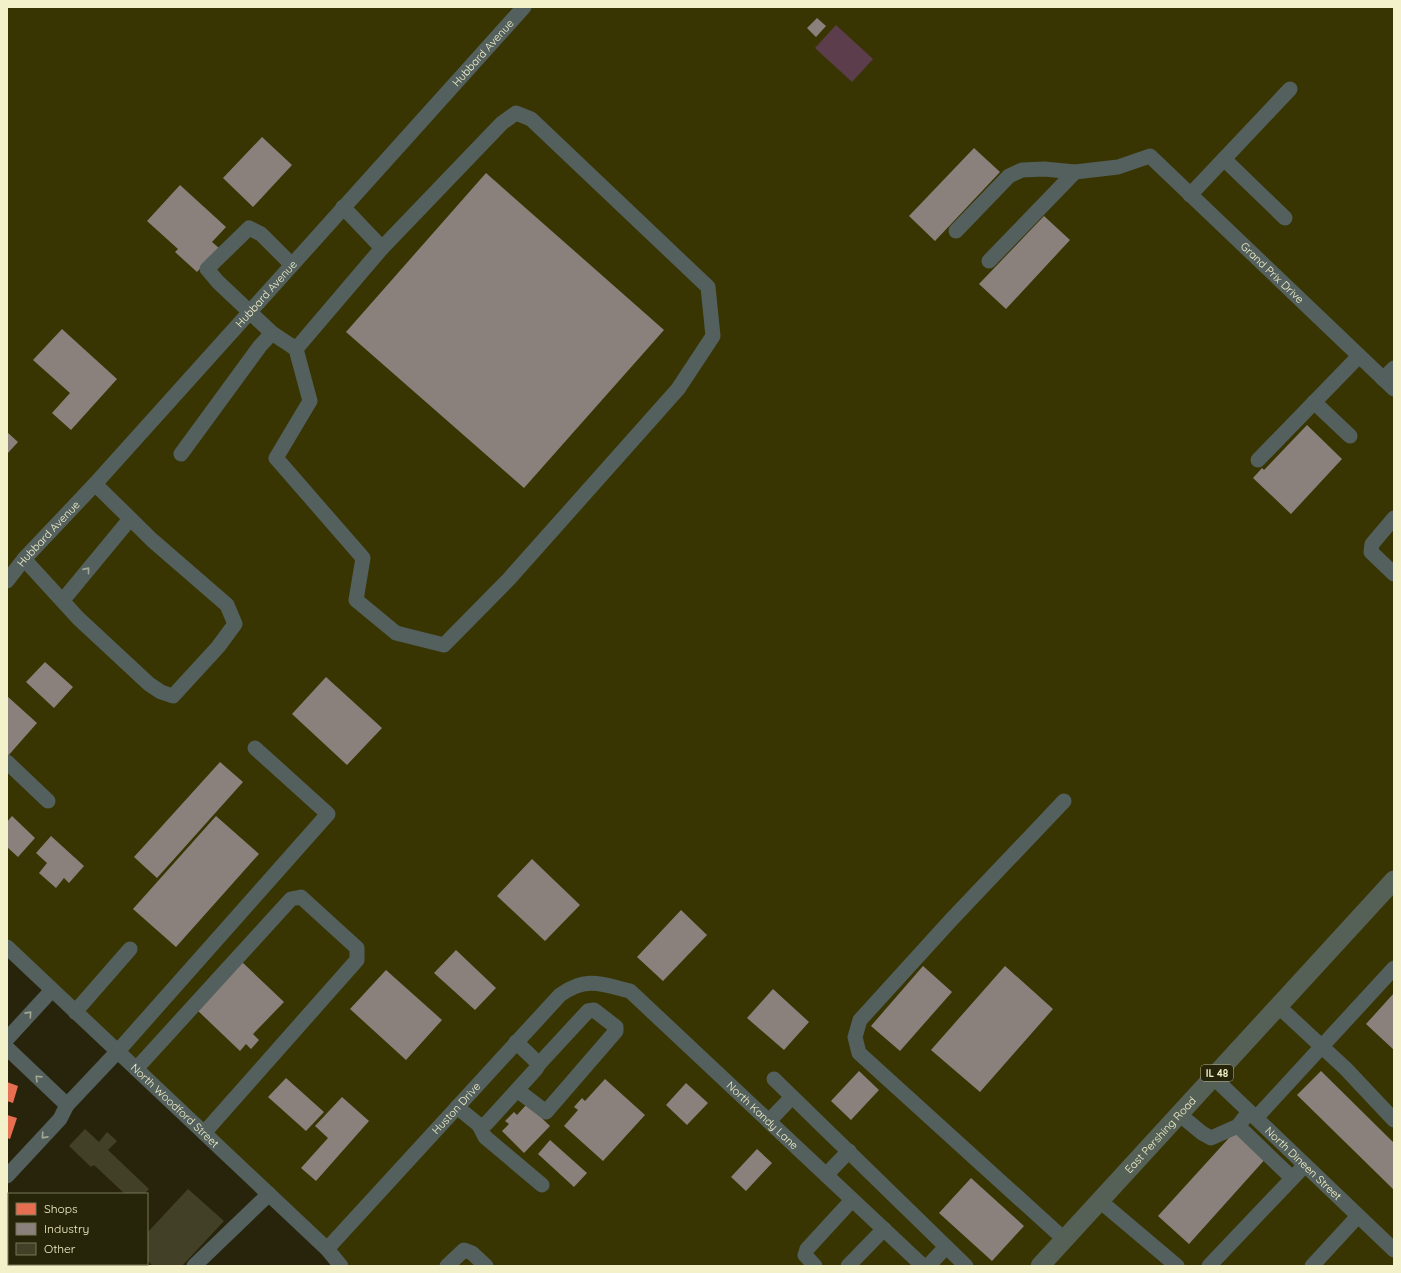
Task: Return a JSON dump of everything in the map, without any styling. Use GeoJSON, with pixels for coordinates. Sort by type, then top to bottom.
{"type":"FeatureCollection","features":[{"type":"Feature","properties":{"kind":"main road","name":"East Pershing Road"},"geometry":{"type":"LineString","coordinates":[[1040,1266],[1278,1006],[1393,883]]}},
{"type":"Feature","properties":{"kind":"street","name":"Hubbard Avenue"},"geometry":{"type":"LineString","coordinates":[[7,580],[24,559],[95,484],[291,264],[524,7]]}},
{"type":"Feature","properties":{"kind":"street"},"geometry":{"type":"LineString","coordinates":[[1190,195],[1290,89]]}},
{"type":"Feature","properties":{"kind":"street"},"geometry":{"type":"LineString","coordinates":[[291,264],[260,234],[248,228],[207,270],[272,332],[296,349],[310,401],[276,458],[363,558],[356,600],[396,633],[444,645],[509,579],[678,389],[713,336],[708,287],[531,119],[516,113],[502,123],[382,248],[296,349]]}},
{"type":"Feature","properties":{"kind":"street","name":"Grand Prix Drive"},"geometry":{"type":"LineString","coordinates":[[1075,172],[1118,167],[1150,156],[1389,384]]}},
{"type":"Feature","properties":{"kind":"street"},"geometry":{"type":"LineString","coordinates":[[1224,159],[1285,218]]}},
{"type":"Feature","properties":{"kind":"street"},"geometry":{"type":"LineString","coordinates":[[956,231],[1009,176],[1022,170],[1044,169],[1075,172]]}},
{"type":"Feature","properties":{"kind":"street"},"geometry":{"type":"LineString","coordinates":[[989,261],[1075,172]]}},
{"type":"Feature","properties":{"kind":"street"},"geometry":{"type":"LineString","coordinates":[[343,207],[382,248]]}},
{"type":"Feature","properties":{"kind":"street"},"geometry":{"type":"LineString","coordinates":[[181,454],[260,346],[272,332]]}},
{"type":"Feature","properties":{"kind":"street"},"geometry":{"type":"LineString","coordinates":[[1258,460],[1359,356]]}},
{"type":"Feature","properties":{"kind":"street"},"geometry":{"type":"LineString","coordinates":[[1389,384],[1394,368]]}},
{"type":"Feature","properties":{"kind":"street"},"geometry":{"type":"LineString","coordinates":[[1314,402],[1350,436]]}},
{"type":"Feature","properties":{"kind":"street"},"geometry":{"type":"LineString","coordinates":[[24,559],[78,618],[149,684],[161,692],[173,696],[218,647],[235,624],[227,605],[130,519],[95,484]]}},
{"type":"Feature","properties":{"kind":"street"},"geometry":{"type":"LineString","coordinates":[[1394,518],[1372,544],[1371,552],[1394,574]]}},
{"type":"Feature","properties":{"kind":"street"},"geometry":{"type":"LineString","coordinates":[[63,600],[130,519]]}},
{"type":"Feature","properties":{"kind":"street"},"geometry":{"type":"LineString","coordinates":[[7,1176],[60,1118],[67,1105],[118,1052],[328,814],[255,748]]}},
{"type":"Feature","properties":{"kind":"street"},"geometry":{"type":"LineString","coordinates":[[7,762],[48,801]]}},
{"type":"Feature","properties":{"kind":"street"},"geometry":{"type":"LineString","coordinates":[[1064,801],[860,1020],[855,1037],[859,1053],[1064,1239]]}},
{"type":"Feature","properties":{"kind":"street"},"geometry":{"type":"LineString","coordinates":[[136,1069],[291,899],[301,897],[357,948],[356,960],[204,1133]]}},
{"type":"Feature","properties":{"kind":"street","name":"North Woodford Street"},"geometry":{"type":"LineString","coordinates":[[7,947],[327,1249],[341,1266]]}},
{"type":"Feature","properties":{"kind":"street"},"geometry":{"type":"LineString","coordinates":[[75,1012],[130,948]]}},
{"type":"Feature","properties":{"kind":"street"},"geometry":{"type":"LineString","coordinates":[[1179,1114],[1202,1133],[1211,1138],[1238,1126],[1253,1115],[1322,1047],[1394,968]]}},
{"type":"Feature","properties":{"kind":"street","name":"Huston Drive"},"geometry":{"type":"LineString","coordinates":[[327,1249],[560,995],[570,987],[594,982]]}},
{"type":"Feature","properties":{"kind":"street","name":"North Kandy Lane"},"geometry":{"type":"LineString","coordinates":[[594,982],[630,991],[884,1229],[914,1263]]}},
{"type":"Feature","properties":{"kind":"street"},"geometry":{"type":"LineString","coordinates":[[7,1039],[52,990]]}},
{"type":"Feature","properties":{"kind":"street"},"geometry":{"type":"LineString","coordinates":[[1278,1006],[1346,1069],[1394,1120]]}},
{"type":"Feature","properties":{"kind":"street"},"geometry":{"type":"LineString","coordinates":[[478,1126],[486,1124],[588,1011],[594,1010],[616,1027],[616,1031],[546,1112],[517,1090]]}},
{"type":"Feature","properties":{"kind":"street"},"geometry":{"type":"LineString","coordinates":[[516,1042],[539,1064]]}},
{"type":"Feature","properties":{"kind":"street"},"geometry":{"type":"LineString","coordinates":[[7,1048],[67,1105]]}},
{"type":"Feature","properties":{"kind":"street","name":"North Dineen Street"},"geometry":{"type":"LineString","coordinates":[[1213,1077],[1394,1250]]}},
{"type":"Feature","properties":{"kind":"street"},"geometry":{"type":"LineString","coordinates":[[774,1079],[966,1266]]}},
{"type":"Feature","properties":{"kind":"street"},"geometry":{"type":"LineString","coordinates":[[769,1121],[792,1097]]}},
{"type":"Feature","properties":{"kind":"street"},"geometry":{"type":"LineString","coordinates":[[457,1106],[478,1126],[484,1137],[542,1185]]}},
{"type":"Feature","properties":{"kind":"street"},"geometry":{"type":"LineString","coordinates":[[1238,1126],[1292,1178]]}},
{"type":"Feature","properties":{"kind":"street"},"geometry":{"type":"LineString","coordinates":[[826,1175],[849,1151]]}},
{"type":"Feature","properties":{"kind":"street"},"geometry":{"type":"LineString","coordinates":[[1209,1266],[1305,1165]]}},
{"type":"Feature","properties":{"kind":"street"},"geometry":{"type":"LineString","coordinates":[[194,1266],[269,1194]]}},
{"type":"Feature","properties":{"kind":"street"},"geometry":{"type":"LineString","coordinates":[[815,1266],[805,1255],[807,1249],[852,1200]]}},
{"type":"Feature","properties":{"kind":"street"},"geometry":{"type":"LineString","coordinates":[[1100,1201],[1177,1266]]}},
{"type":"Feature","properties":{"kind":"street"},"geometry":{"type":"LineString","coordinates":[[1312,1266],[1358,1216]]}},
{"type":"Feature","properties":{"kind":"street"},"geometry":{"type":"LineString","coordinates":[[848,1266],[884,1229]]}},
{"type":"Feature","properties":{"kind":"street"},"geometry":{"type":"LineString","coordinates":[[928,1266],[946,1247]]}},
{"type":"Feature","properties":{"kind":"street"},"geometry":{"type":"LineString","coordinates":[[447,1266],[464,1250],[472,1253],[486,1266]]}},
{"type":"Feature","properties":{"kind":"shaded area"},"geometry":{"type":"Polygon","coordinates":[[[7,7],[1394,7],[1394,1266],[341,1266],[7,947],[7,7]]]}},
{"type":"Feature","properties":{"kind":"shaded area"},"geometry":{"type":"Polygon","coordinates":[[[836,25],[873,59],[852,82],[815,48],[836,25]]]}},
{"type":"Feature","properties":{"kind":"building: Shops"},"geometry":{"type":"Polygon","coordinates":[[[7,1082],[18,1086],[13,1103],[7,1101],[7,1082]]]}},
{"type":"Feature","properties":{"kind":"building: Shops"},"geometry":{"type":"Polygon","coordinates":[[[7,1115],[17,1118],[10,1139],[7,1138],[7,1115]]]}},
{"type":"Feature","properties":{"kind":"building: Industry"},"geometry":{"type":"Polygon","coordinates":[[[817,18],[826,26],[816,37],[807,28],[817,18]]]}},
{"type":"Feature","properties":{"kind":"building: Industry"},"geometry":{"type":"Polygon","coordinates":[[[262,137],[292,165],[253,207],[223,178],[262,137]]]}},
{"type":"Feature","properties":{"kind":"building: Industry"},"geometry":{"type":"Polygon","coordinates":[[[974,148],[1000,172],[935,241],[909,216],[974,148]]]}},
{"type":"Feature","properties":{"kind":"building: Industry"},"geometry":{"type":"Polygon","coordinates":[[[486,173],[664,330],[524,488],[346,332],[486,173]]]}},
{"type":"Feature","properties":{"kind":"building: Industry"},"geometry":{"type":"Polygon","coordinates":[[[180,185],[226,227],[212,242],[219,248],[197,272],[175,252],[178,249],[147,221],[180,185]]]}},
{"type":"Feature","properties":{"kind":"building: Industry"},"geometry":{"type":"Polygon","coordinates":[[[1044,216],[1070,240],[1006,309],[979,284],[1044,216]]]}},
{"type":"Feature","properties":{"kind":"building: Industry"},"geometry":{"type":"Polygon","coordinates":[[[62,329],[117,379],[71,430],[52,413],[70,393],[33,360],[62,329]]]}},
{"type":"Feature","properties":{"kind":"building: Industry"},"geometry":{"type":"Polygon","coordinates":[[[1307,425],[1342,459],[1291,514],[1253,478],[1262,468],[1264,470],[1307,425]]]}},
{"type":"Feature","properties":{"kind":"building: Industry"},"geometry":{"type":"Polygon","coordinates":[[[7,432],[18,442],[7,454],[7,432]]]}},
{"type":"Feature","properties":{"kind":"building: Industry"},"geometry":{"type":"Polygon","coordinates":[[[45,662],[73,687],[54,708],[26,682],[45,662]]]}},
{"type":"Feature","properties":{"kind":"building: Industry"},"geometry":{"type":"Polygon","coordinates":[[[326,677],[382,728],[347,765],[292,714],[326,677]]]}},
{"type":"Feature","properties":{"kind":"building: Industry"},"geometry":{"type":"Polygon","coordinates":[[[7,696],[37,723],[7,757],[7,696]]]}},
{"type":"Feature","properties":{"kind":"building: Industry"},"geometry":{"type":"Polygon","coordinates":[[[220,762],[243,782],[157,878],[134,857],[220,762]]]}},
{"type":"Feature","properties":{"kind":"building: Industry"},"geometry":{"type":"Polygon","coordinates":[[[12,816],[35,838],[18,857],[7,847],[7,822],[12,816]]]}},
{"type":"Feature","properties":{"kind":"building: Industry"},"geometry":{"type":"Polygon","coordinates":[[[216,816],[259,854],[176,947],[133,909],[216,816]]]}},
{"type":"Feature","properties":{"kind":"building: Industry"},"geometry":{"type":"Polygon","coordinates":[[[51,836],[84,866],[69,883],[64,878],[56,888],[39,873],[47,863],[36,853],[51,836]]]}},
{"type":"Feature","properties":{"kind":"building: Industry"},"geometry":{"type":"Polygon","coordinates":[[[532,859],[580,905],[545,941],[497,896],[532,859]]]}},
{"type":"Feature","properties":{"kind":"building: Industry"},"geometry":{"type":"Polygon","coordinates":[[[681,910],[707,935],[663,981],[637,957],[681,910]]]}},
{"type":"Feature","properties":{"kind":"building: Industry"},"geometry":{"type":"Polygon","coordinates":[[[456,950],[496,988],[475,1010],[434,973],[456,950]]]}},
{"type":"Feature","properties":{"kind":"building: Industry"},"geometry":{"type":"Polygon","coordinates":[[[242,962],[284,1002],[253,1034],[259,1040],[251,1049],[246,1044],[240,1051],[196,1009],[242,962]]]}},
{"type":"Feature","properties":{"kind":"building: Industry"},"geometry":{"type":"Polygon","coordinates":[[[923,966],[952,992],[900,1051],[871,1026],[923,966]]]}},
{"type":"Feature","properties":{"kind":"building: Industry"},"geometry":{"type":"Polygon","coordinates":[[[1005,966],[1053,1009],[980,1092],[931,1050],[1005,966]]]}},
{"type":"Feature","properties":{"kind":"building: Industry"},"geometry":{"type":"Polygon","coordinates":[[[386,970],[442,1020],[406,1060],[350,1009],[386,970]]]}},
{"type":"Feature","properties":{"kind":"building: Industry"},"geometry":{"type":"Polygon","coordinates":[[[773,989],[809,1022],[784,1050],[747,1018],[773,989]]]}},
{"type":"Feature","properties":{"kind":"building: Industry"},"geometry":{"type":"Polygon","coordinates":[[[1394,993],[1394,1050],[1366,1024],[1394,993]]]}},
{"type":"Feature","properties":{"kind":"building: Industry"},"geometry":{"type":"Polygon","coordinates":[[[859,1071],[879,1090],[851,1120],[831,1101],[859,1071]]]}},
{"type":"Feature","properties":{"kind":"building: Industry"},"geometry":{"type":"Polygon","coordinates":[[[1321,1071],[1394,1143],[1394,1190],[1297,1095],[1321,1071]]]}},
{"type":"Feature","properties":{"kind":"building: Industry"},"geometry":{"type":"Polygon","coordinates":[[[286,1078],[324,1112],[306,1131],[268,1097],[286,1078]]]}},
{"type":"Feature","properties":{"kind":"building: Industry"},"geometry":{"type":"Polygon","coordinates":[[[605,1079],[645,1115],[603,1161],[564,1126],[578,1110],[574,1107],[582,1098],[585,1101],[605,1079]]]}},
{"type":"Feature","properties":{"kind":"building: Industry"},"geometry":{"type":"Polygon","coordinates":[[[686,1083],[708,1103],[687,1125],[666,1105],[686,1083]]]}},
{"type":"Feature","properties":{"kind":"building: Industry"},"geometry":{"type":"Polygon","coordinates":[[[342,1097],[369,1121],[316,1181],[301,1168],[328,1138],[315,1126],[342,1097]]]}},
{"type":"Feature","properties":{"kind":"building: Industry"},"geometry":{"type":"Polygon","coordinates":[[[527,1104],[550,1126],[524,1153],[502,1131],[509,1124],[505,1121],[514,1112],[517,1115],[527,1104]]]}},
{"type":"Feature","properties":{"kind":"building: Industry"},"geometry":{"type":"Polygon","coordinates":[[[1238,1128],[1268,1156],[1189,1244],[1158,1216],[1238,1128]]]}},
{"type":"Feature","properties":{"kind":"building: Industry"},"geometry":{"type":"Polygon","coordinates":[[[550,1140],[587,1173],[574,1187],[538,1154],[550,1140]]]}},
{"type":"Feature","properties":{"kind":"building: Industry"},"geometry":{"type":"Polygon","coordinates":[[[757,1149],[772,1163],[746,1191],[731,1177],[757,1149]]]}},
{"type":"Feature","properties":{"kind":"building: Industry"},"geometry":{"type":"Polygon","coordinates":[[[971,1178],[1024,1226],[992,1261],[939,1213],[971,1178]]]}},
{"type":"Feature","properties":{"kind":"building: Other"},"geometry":{"type":"Polygon","coordinates":[[[85,1129],[99,1142],[107,1132],[117,1141],[108,1150],[149,1189],[145,1193],[124,1193],[94,1165],[91,1167],[69,1146],[85,1129]]]}},
{"type":"Feature","properties":{"kind":"building: Other"},"geometry":{"type":"Polygon","coordinates":[[[188,1189],[224,1221],[182,1266],[153,1266],[148,1261],[148,1232],[188,1189]]]}}]}
